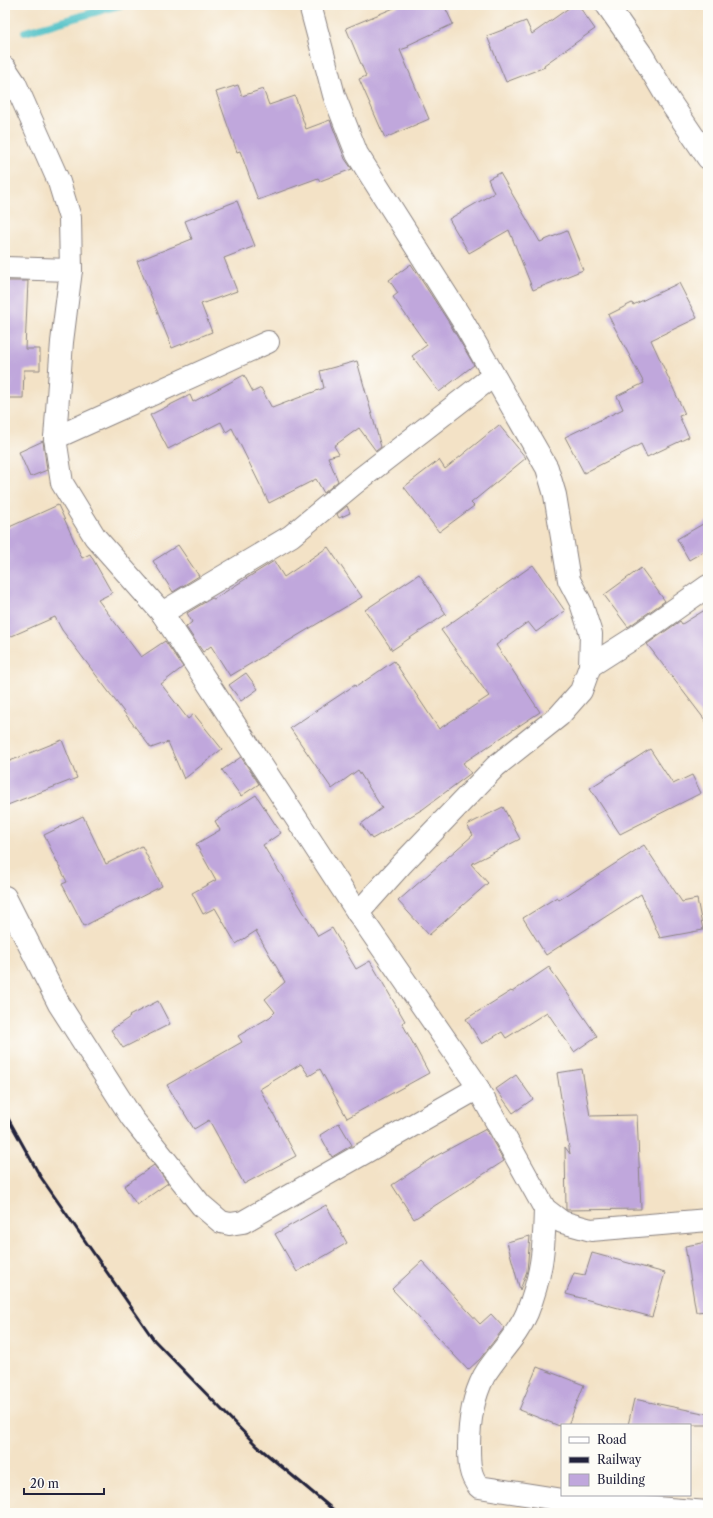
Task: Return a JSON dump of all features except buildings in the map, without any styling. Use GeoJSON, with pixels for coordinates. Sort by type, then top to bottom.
{"type":"FeatureCollection","features":[{"type":"Feature","properties":{"kind":"street"},"geometry":{"type":"LineString","coordinates":[[310,5],[334,95],[357,154],[461,318],[547,468],[555,496],[569,580],[581,603],[591,634],[590,666],[581,691],[559,716],[496,766],[401,865],[358,913]]}},
{"type":"Feature","properties":{"kind":"street"},"geometry":{"type":"LineString","coordinates":[[607,5],[642,55],[668,99],[708,158]]}},
{"type":"Feature","properties":{"kind":"street"},"geometry":{"type":"LineString","coordinates":[[5,68],[15,83],[60,182],[70,218],[71,270],[62,342],[55,438],[62,483],[95,537],[162,613],[358,913],[478,1088],[545,1209],[562,1222],[591,1230],[708,1220]]}},
{"type":"Feature","properties":{"kind":"street"},"geometry":{"type":"LineString","coordinates":[[5,268],[71,270]]}},
{"type":"Feature","properties":{"kind":"street"},"geometry":{"type":"LineString","coordinates":[[55,438],[268,342]]}},
{"type":"Feature","properties":{"kind":"street"},"geometry":{"type":"LineString","coordinates":[[162,613],[291,536],[355,483],[493,376]]}},
{"type":"Feature","properties":{"kind":"street"},"geometry":{"type":"LineString","coordinates":[[590,666],[637,636],[708,586]]}},
{"type":"Feature","properties":{"kind":"street"},"geometry":{"type":"LineString","coordinates":[[5,897],[59,1004],[132,1118],[197,1200],[221,1222],[230,1224],[243,1222],[478,1088]]}},
{"type":"Feature","properties":{"kind":"street"},"geometry":{"type":"LineString","coordinates":[[545,1209],[544,1253],[536,1289],[526,1315],[517,1332],[484,1376],[472,1406],[469,1426],[472,1478],[479,1487],[568,1501],[708,1512]]}},
{"type":"Feature","properties":{"kind":"waterway"},"geometry":{"type":"LineString","coordinates":[[25,32],[120,5]]}},
{"type":"Feature","properties":{"kind":"railway"},"geometry":{"type":"LineString","coordinates":[[5,1113],[40,1176],[154,1340],[257,1446],[337,1513]]}}]}
